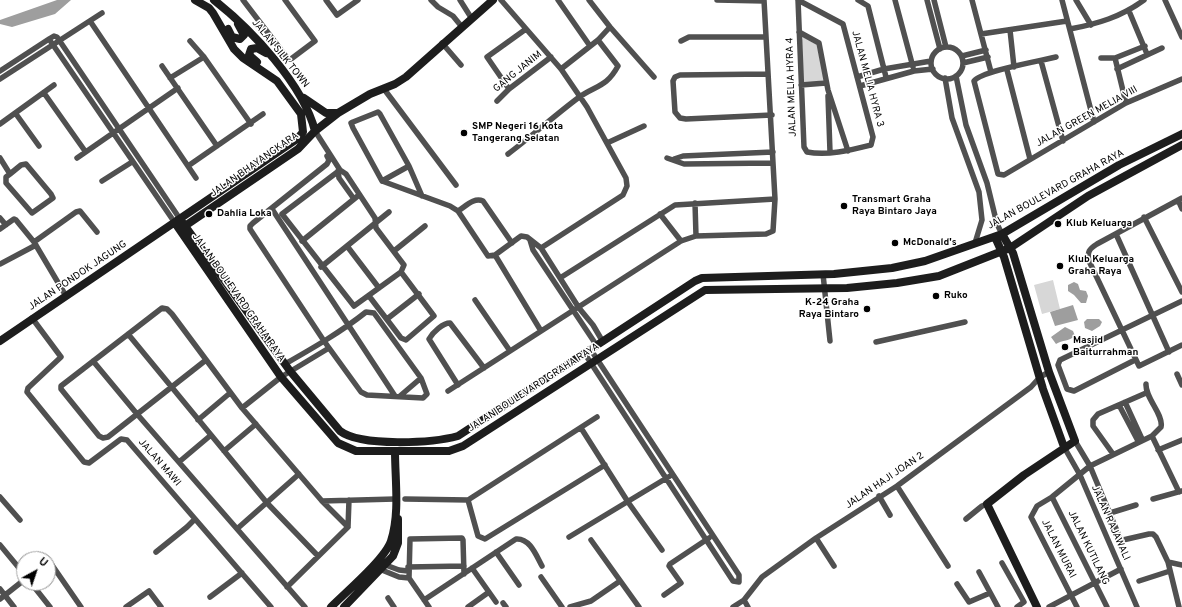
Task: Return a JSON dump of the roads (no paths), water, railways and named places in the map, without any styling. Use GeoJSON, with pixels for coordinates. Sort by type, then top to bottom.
{"type":"FeatureCollection","features":[{"type":"Feature","properties":{"kind":"main road","name":"JALAN SILK TOWN"},"geometry":{"type":"LineString","coordinates":[[195,0],[209,8],[218,18],[234,49],[243,58],[277,81],[301,114],[303,132]]}},
{"type":"Feature","properties":{"kind":"main road","name":"JALAN SILK TOWN"},"geometry":{"type":"LineString","coordinates":[[214,0],[245,26],[272,57],[302,96],[310,113],[315,131]]}},
{"type":"Feature","properties":{"kind":"main road","name":"JALAN BHAYANGKARA"},"geometry":{"type":"LineString","coordinates":[[178,225],[298,149],[315,131],[338,113],[370,94],[384,89],[406,77],[493,0]]}},
{"type":"Feature","properties":{"kind":"main road"},"geometry":{"type":"LineString","coordinates":[[218,18],[227,25],[232,37],[240,39],[244,34],[231,13]]}},
{"type":"Feature","properties":{"kind":"main road"},"geometry":{"type":"LineString","coordinates":[[263,71],[256,60],[250,57],[249,52],[253,47],[258,48],[272,57]]}},
{"type":"Feature","properties":{"kind":"main road"},"geometry":{"type":"LineString","coordinates":[[302,96],[326,113],[338,113]]}},
{"type":"Feature","properties":{"kind":"main road","name":"JALAN BHAYANGKARA"},"geometry":{"type":"LineString","coordinates":[[178,225],[298,139],[303,132]]}},
{"type":"Feature","properties":{"kind":"main road","name":"JALAN BOULEVARD GRAHA RAYA"},"geometry":{"type":"LineString","coordinates":[[178,225],[288,368],[340,431],[347,436],[367,440],[444,440],[458,436],[702,278],[823,274],[911,266],[998,235],[1119,165],[1182,134]]}},
{"type":"Feature","properties":{"kind":"main road","name":"JALAN BOULEVARD GRAHA RAYA"},"geometry":{"type":"LineString","coordinates":[[178,225],[281,377],[338,443],[356,451],[449,451],[463,446],[704,290],[847,288],[896,283],[939,276],[1010,248],[1088,196],[1182,145]]}},
{"type":"Feature","properties":{"kind":"main road","name":"JALAN PONDOK JAGUNG"},"geometry":{"type":"LineString","coordinates":[[0,341],[32,318],[178,225]]}},
{"type":"Feature","properties":{"kind":"main road"},"geometry":{"type":"LineString","coordinates":[[1010,228],[1008,233],[1009,238],[1013,242],[1019,242]]}},
{"type":"Feature","properties":{"kind":"main road"},"geometry":{"type":"LineString","coordinates":[[998,235],[1010,248],[1049,372],[1075,441],[1064,447],[987,504],[1037,607]]}},
{"type":"Feature","properties":{"kind":"main road"},"geometry":{"type":"LineString","coordinates":[[998,235],[1001,251],[1040,377],[1064,447]]}},
{"type":"Feature","properties":{"kind":"main road"},"geometry":{"type":"LineString","coordinates":[[331,607],[379,564],[393,556],[398,543],[398,522],[395,499],[395,451]]}},
{"type":"Feature","properties":{"kind":"main road"},"geometry":{"type":"LineString","coordinates":[[344,607],[379,564]]}},
{"type":"Feature","properties":{"kind":"street"},"geometry":{"type":"LineString","coordinates":[[243,0],[288,59],[292,59],[315,41],[285,0]]}},
{"type":"Feature","properties":{"kind":"street"},"geometry":{"type":"LineString","coordinates":[[326,0],[337,15],[358,0]]}},
{"type":"Feature","properties":{"kind":"street"},"geometry":{"type":"LineString","coordinates":[[431,0],[438,7],[453,16],[462,27]]}},
{"type":"Feature","properties":{"kind":"street"},"geometry":{"type":"LineString","coordinates":[[460,0],[472,18]]}},
{"type":"Feature","properties":{"kind":"street"},"geometry":{"type":"LineString","coordinates":[[501,0],[561,69],[580,97],[607,143],[626,178],[628,186],[623,194],[542,248]]}},
{"type":"Feature","properties":{"kind":"street"},"geometry":{"type":"LineString","coordinates":[[558,0],[590,46]]}},
{"type":"Feature","properties":{"kind":"street"},"geometry":{"type":"LineString","coordinates":[[589,0],[610,27],[654,77]]}},
{"type":"Feature","properties":{"kind":"street"},"geometry":{"type":"LineString","coordinates":[[448,391],[681,242],[696,236],[766,234],[773,231],[776,199],[764,1],[717,0]]}},
{"type":"Feature","properties":{"kind":"street","name":"JALAN MELIA HYRA 4"},"geometry":{"type":"LineString","coordinates":[[798,0],[804,147],[807,152],[814,153],[848,151],[871,144],[873,141]]}},
{"type":"Feature","properties":{"kind":"street","name":"JALAN MELIA HYRA 3"},"geometry":{"type":"LineString","coordinates":[[798,0],[843,24],[873,141]]}},
{"type":"Feature","properties":{"kind":"street"},"geometry":{"type":"LineString","coordinates":[[858,0],[868,6],[886,77]]}},
{"type":"Feature","properties":{"kind":"street"},"geometry":{"type":"LineString","coordinates":[[895,0],[914,71]]}},
{"type":"Feature","properties":{"kind":"street"},"geometry":{"type":"LineString","coordinates":[[927,0],[943,48]]}},
{"type":"Feature","properties":{"kind":"street"},"geometry":{"type":"LineString","coordinates":[[934,0],[943,48]]}},
{"type":"Feature","properties":{"kind":"street"},"geometry":{"type":"LineString","coordinates":[[972,0],[991,72],[1007,70],[1056,57]]}},
{"type":"Feature","properties":{"kind":"street"},"geometry":{"type":"LineString","coordinates":[[1062,0],[1094,122]]}},
{"type":"Feature","properties":{"kind":"street"},"geometry":{"type":"LineString","coordinates":[[1076,0],[1091,26]]}},
{"type":"Feature","properties":{"kind":"street"},"geometry":{"type":"LineString","coordinates":[[1070,30],[1091,26],[1129,11],[1144,0]]}},
{"type":"Feature","properties":{"kind":"street"},"geometry":{"type":"LineString","coordinates":[[1165,0],[1182,37]]}},
{"type":"Feature","properties":{"kind":"street"},"geometry":{"type":"LineString","coordinates":[[1129,11],[1145,46],[1147,54]]}},
{"type":"Feature","properties":{"kind":"street"},"geometry":{"type":"LineString","coordinates":[[0,79],[102,13]]}},
{"type":"Feature","properties":{"kind":"street"},"geometry":{"type":"LineString","coordinates":[[90,21],[196,178]]}},
{"type":"Feature","properties":{"kind":"street"},"geometry":{"type":"LineString","coordinates":[[981,34],[1067,22]]}},
{"type":"Feature","properties":{"kind":"street"},"geometry":{"type":"LineString","coordinates":[[561,69],[598,40],[610,27]]}},
{"type":"Feature","properties":{"kind":"street"},"geometry":{"type":"LineString","coordinates":[[509,88],[487,57],[526,29]]}},
{"type":"Feature","properties":{"kind":"street"},"geometry":{"type":"LineString","coordinates":[[1010,30],[1014,67]]}},
{"type":"Feature","properties":{"kind":"street"},"geometry":{"type":"LineString","coordinates":[[799,32],[819,43],[828,90],[848,151]]}},
{"type":"Feature","properties":{"kind":"street"},"geometry":{"type":"LineString","coordinates":[[0,71],[54,36],[60,41]]}},
{"type":"Feature","properties":{"kind":"street"},"geometry":{"type":"LineString","coordinates":[[681,41],[689,37],[765,37]]}},
{"type":"Feature","properties":{"kind":"street","name":"JALAN BOULEVARD GRAHA RAYA"},"geometry":{"type":"LineString","coordinates":[[49,39],[114,132],[132,162],[178,225]]}},
{"type":"Feature","properties":{"kind":"street"},"geometry":{"type":"LineString","coordinates":[[508,154],[580,97],[607,82],[618,66],[598,40]]}},
{"type":"Feature","properties":{"kind":"street","name":"JALAN BOULEVARD GRAHA RAYA"},"geometry":{"type":"LineString","coordinates":[[60,41],[120,128],[178,225]]}},
{"type":"Feature","properties":{"kind":"street"},"geometry":{"type":"LineString","coordinates":[[190,41],[204,57],[251,124]]}},
{"type":"Feature","properties":{"kind":"street"},"geometry":{"type":"LineString","coordinates":[[442,44],[461,65]]}},
{"type":"Feature","properties":{"kind":"street"},"geometry":{"type":"LineString","coordinates":[[1101,58],[1115,58],[1145,46]]}},
{"type":"Feature","properties":{"kind":"street"},"geometry":{"type":"LineString","coordinates":[[943,48],[955,49],[962,56],[963,63],[961,70],[956,76],[945,78],[938,75],[933,69],[931,61],[934,54],[943,48]]}},
{"type":"Feature","properties":{"kind":"street"},"geometry":{"type":"LineString","coordinates":[[1117,69],[1162,48]]}},
{"type":"Feature","properties":{"kind":"street"},"geometry":{"type":"LineString","coordinates":[[962,56],[986,50]]}},
{"type":"Feature","properties":{"kind":"street"},"geometry":{"type":"LineString","coordinates":[[170,78],[204,57]]}},
{"type":"Feature","properties":{"kind":"street","name":"GANG JANIM"},"geometry":{"type":"LineString","coordinates":[[497,101],[509,88],[551,57]]}},
{"type":"Feature","properties":{"kind":"street"},"geometry":{"type":"LineString","coordinates":[[963,63],[988,57]]}},
{"type":"Feature","properties":{"kind":"street"},"geometry":{"type":"LineString","coordinates":[[1115,58],[1126,103]]}},
{"type":"Feature","properties":{"kind":"street"},"geometry":{"type":"LineString","coordinates":[[857,77],[884,69],[912,63],[931,61]]}},
{"type":"Feature","properties":{"kind":"street"},"geometry":{"type":"LineString","coordinates":[[1041,61],[1063,141]]}},
{"type":"Feature","properties":{"kind":"street"},"geometry":{"type":"LineString","coordinates":[[162,66],[217,146]]}},
{"type":"Feature","properties":{"kind":"street"},"geometry":{"type":"LineString","coordinates":[[860,86],[886,77],[914,71],[933,69]]}},
{"type":"Feature","properties":{"kind":"street"},"geometry":{"type":"LineString","coordinates":[[1007,70],[1030,159]]}},
{"type":"Feature","properties":{"kind":"street","name":"JALAN GREEN MELIA VIII"},"geometry":{"type":"LineString","coordinates":[[991,72],[976,78],[974,81],[998,174],[1004,175],[1126,103],[1182,79]]}},
{"type":"Feature","properties":{"kind":"street"},"geometry":{"type":"LineString","coordinates":[[768,74],[680,75],[675,77],[673,81],[675,112],[680,118],[686,119],[772,115]]}},
{"type":"Feature","properties":{"kind":"street"},"geometry":{"type":"LineString","coordinates":[[956,76],[966,125],[987,183],[997,224],[998,235]]}},
{"type":"Feature","properties":{"kind":"street"},"geometry":{"type":"LineString","coordinates":[[945,78],[952,118],[979,192],[982,220],[975,244]]}},
{"type":"Feature","properties":{"kind":"street"},"geometry":{"type":"LineString","coordinates":[[801,85],[826,82]]}},
{"type":"Feature","properties":{"kind":"street"},"geometry":{"type":"LineString","coordinates":[[0,124],[16,114],[54,85]]}},
{"type":"Feature","properties":{"kind":"street"},"geometry":{"type":"LineString","coordinates":[[77,158],[178,88]]}},
{"type":"Feature","properties":{"kind":"street"},"geometry":{"type":"LineString","coordinates":[[384,89],[456,185]]}},
{"type":"Feature","properties":{"kind":"street"},"geometry":{"type":"LineString","coordinates":[[828,90],[830,152]]}},
{"type":"Feature","properties":{"kind":"street"},"geometry":{"type":"LineString","coordinates":[[44,93],[85,151]]}},
{"type":"Feature","properties":{"kind":"street"},"geometry":{"type":"LineString","coordinates":[[422,196],[409,166],[378,112],[351,123],[382,181],[422,196],[450,206],[458,212],[488,256],[495,255],[521,236],[542,248],[576,309],[594,348],[595,361],[706,540],[733,581],[739,582],[740,577],[714,536],[595,361]]}},
{"type":"Feature","properties":{"kind":"street"},"geometry":{"type":"LineString","coordinates":[[16,114],[39,146]]}},
{"type":"Feature","properties":{"kind":"street"},"geometry":{"type":"LineString","coordinates":[[188,166],[251,124],[263,114]]}},
{"type":"Feature","properties":{"kind":"street"},"geometry":{"type":"LineString","coordinates":[[607,143],[644,126]]}},
{"type":"Feature","properties":{"kind":"street"},"geometry":{"type":"LineString","coordinates":[[315,131],[339,170],[350,181],[375,218],[376,228],[404,265],[401,272],[354,306],[321,267],[282,214],[339,170]]}},
{"type":"Feature","properties":{"kind":"street"},"geometry":{"type":"LineString","coordinates":[[964,154],[975,149]]}},
{"type":"Feature","properties":{"kind":"street"},"geometry":{"type":"LineString","coordinates":[[674,160],[683,156],[773,152]]}},
{"type":"Feature","properties":{"kind":"street"},"geometry":{"type":"LineString","coordinates":[[242,408],[281,377],[288,368],[324,341],[366,312],[374,313],[421,378],[426,397],[367,395],[361,392],[324,341],[250,229],[252,224],[327,164],[329,160],[327,156]]}},
{"type":"Feature","properties":{"kind":"street"},"geometry":{"type":"LineString","coordinates":[[0,158],[10,174]]}},
{"type":"Feature","properties":{"kind":"street"},"geometry":{"type":"LineString","coordinates":[[667,158],[684,164],[773,163]]}},
{"type":"Feature","properties":{"kind":"street"},"geometry":{"type":"LineString","coordinates":[[102,181],[132,162]]}},
{"type":"Feature","properties":{"kind":"street"},"geometry":{"type":"LineString","coordinates":[[26,164],[52,194],[53,198],[32,213],[6,182],[6,177],[10,174],[21,165],[26,164]]}},
{"type":"Feature","properties":{"kind":"street"},"geometry":{"type":"LineString","coordinates":[[382,181],[409,166]]}},
{"type":"Feature","properties":{"kind":"street"},"geometry":{"type":"LineString","coordinates":[[339,170],[339,178],[354,199]]}},
{"type":"Feature","properties":{"kind":"street"},"geometry":{"type":"LineString","coordinates":[[344,186],[350,181]]}},
{"type":"Feature","properties":{"kind":"street"},"geometry":{"type":"LineString","coordinates":[[302,241],[359,194]]}},
{"type":"Feature","properties":{"kind":"street"},"geometry":{"type":"LineString","coordinates":[[560,278],[675,205],[776,199]]}},
{"type":"Feature","properties":{"kind":"street"},"geometry":{"type":"LineString","coordinates":[[1182,209],[1180,199],[1144,217],[1091,248],[1088,255],[1135,360],[1142,366],[1182,345]]}},
{"type":"Feature","properties":{"kind":"street"},"geometry":{"type":"LineString","coordinates":[[458,212],[473,201],[483,201],[512,243]]}},
{"type":"Feature","properties":{"kind":"street"},"geometry":{"type":"LineString","coordinates":[[695,203],[696,236]]}},
{"type":"Feature","properties":{"kind":"street"},"geometry":{"type":"LineString","coordinates":[[272,209],[348,325],[397,396]]}},
{"type":"Feature","properties":{"kind":"street"},"geometry":{"type":"LineString","coordinates":[[0,264],[35,243],[76,212],[80,211],[97,232]]}},
{"type":"Feature","properties":{"kind":"street"},"geometry":{"type":"LineString","coordinates":[[321,267],[389,212]]}},
{"type":"Feature","properties":{"kind":"street"},"geometry":{"type":"LineString","coordinates":[[660,214],[681,242]]}},
{"type":"Feature","properties":{"kind":"street"},"geometry":{"type":"LineString","coordinates":[[1144,217],[1182,292]]}},
{"type":"Feature","properties":{"kind":"street"},"geometry":{"type":"LineString","coordinates":[[0,218],[6,225]]}},
{"type":"Feature","properties":{"kind":"street"},"geometry":{"type":"LineString","coordinates":[[0,229],[14,219],[16,220],[35,243],[66,296]]}},
{"type":"Feature","properties":{"kind":"street"},"geometry":{"type":"LineString","coordinates":[[394,251],[425,226]]}},
{"type":"Feature","properties":{"kind":"street"},"geometry":{"type":"LineString","coordinates":[[1116,234],[1169,352]]}},
{"type":"Feature","properties":{"kind":"street"},"geometry":{"type":"LineString","coordinates":[[530,240],[533,250],[576,309]]}},
{"type":"Feature","properties":{"kind":"street"},"geometry":{"type":"LineString","coordinates":[[347,246],[379,288]]}},
{"type":"Feature","properties":{"kind":"street"},"geometry":{"type":"LineString","coordinates":[[495,255],[541,331]]}},
{"type":"Feature","properties":{"kind":"street"},"geometry":{"type":"LineString","coordinates":[[369,296],[401,338],[406,340],[434,316],[420,294],[401,272]]}},
{"type":"Feature","properties":{"kind":"street"},"geometry":{"type":"LineString","coordinates":[[823,274],[830,341]]}},
{"type":"Feature","properties":{"kind":"street"},"geometry":{"type":"LineString","coordinates":[[387,319],[420,294]]}},
{"type":"Feature","properties":{"kind":"street"},"geometry":{"type":"LineString","coordinates":[[475,300],[510,351]]}},
{"type":"Feature","properties":{"kind":"street"},"geometry":{"type":"LineString","coordinates":[[1135,360],[1074,391],[1067,389],[1061,377],[1058,365],[1060,360],[1120,329],[1182,301]]}},
{"type":"Feature","properties":{"kind":"street"},"geometry":{"type":"LineString","coordinates":[[206,360],[108,437],[103,438],[99,436],[61,389],[61,386],[162,308],[167,309],[206,360],[230,393],[242,408],[322,501],[348,527]]}},
{"type":"Feature","properties":{"kind":"street","name":"JALAN MAWI"},"geometry":{"type":"LineString","coordinates":[[32,318],[61,357],[27,391],[84,462],[88,464],[122,439],[127,440],[271,607]]}},
{"type":"Feature","properties":{"kind":"street"},"geometry":{"type":"LineString","coordinates":[[876,342],[965,322]]}},
{"type":"Feature","properties":{"kind":"street"},"geometry":{"type":"LineString","coordinates":[[458,385],[429,339],[432,334],[447,323],[450,323],[484,368]]}},
{"type":"Feature","properties":{"kind":"street"},"geometry":{"type":"LineString","coordinates":[[128,334],[267,503],[318,556]]}},
{"type":"Feature","properties":{"kind":"street"},"geometry":{"type":"LineString","coordinates":[[288,368],[329,348]]}},
{"type":"Feature","properties":{"kind":"street"},"geometry":{"type":"LineString","coordinates":[[93,361],[137,414],[238,528],[305,607]]}},
{"type":"Feature","properties":{"kind":"street","name":"JALAN HAJI JOAN 2"},"geometry":{"type":"LineString","coordinates":[[733,607],[744,600],[762,577],[816,538],[897,486],[1031,387],[1040,377],[1049,372]]}},
{"type":"Feature","properties":{"kind":"street"},"geometry":{"type":"LineString","coordinates":[[1177,374],[1182,385]]}},
{"type":"Feature","properties":{"kind":"street"},"geometry":{"type":"LineString","coordinates":[[397,396],[421,378]]}},
{"type":"Feature","properties":{"kind":"street"},"geometry":{"type":"LineString","coordinates":[[1052,497],[1090,466],[1140,440],[1152,436],[1161,427],[1162,424],[1146,393],[1146,384]]}},
{"type":"Feature","properties":{"kind":"street"},"geometry":{"type":"LineString","coordinates":[[198,420],[230,393]]}},
{"type":"Feature","properties":{"kind":"street"},"geometry":{"type":"LineString","coordinates":[[1113,454],[1093,426],[1092,420],[1098,414],[1146,393]]}},
{"type":"Feature","properties":{"kind":"street"},"geometry":{"type":"LineString","coordinates":[[1125,402],[1140,440]]}},
{"type":"Feature","properties":{"kind":"street"},"geometry":{"type":"LineString","coordinates":[[1119,405],[1140,440]]}},
{"type":"Feature","properties":{"kind":"street"},"geometry":{"type":"LineString","coordinates":[[405,499],[468,500],[597,417]]}},
{"type":"Feature","properties":{"kind":"street"},"geometry":{"type":"LineString","coordinates":[[224,451],[256,424]]}},
{"type":"Feature","properties":{"kind":"street"},"geometry":{"type":"LineString","coordinates":[[581,428],[628,502],[662,550]]}},
{"type":"Feature","properties":{"kind":"street"},"geometry":{"type":"LineString","coordinates":[[179,462],[211,435]]}},
{"type":"Feature","properties":{"kind":"street"},"geometry":{"type":"LineString","coordinates":[[1152,436],[1180,491],[1153,499]]}},
{"type":"Feature","properties":{"kind":"street"},"geometry":{"type":"LineString","coordinates":[[1158,450],[1182,440]]}},
{"type":"Feature","properties":{"kind":"street"},"geometry":{"type":"LineString","coordinates":[[1075,441],[1090,466],[1121,539],[1153,534],[1156,537],[1168,562],[1179,607]]}},
{"type":"Feature","properties":{"kind":"street","name":"JALAN RAJAWALI"},"geometry":{"type":"LineString","coordinates":[[1064,447],[1080,475],[1137,607]]}},
{"type":"Feature","properties":{"kind":"street"},"geometry":{"type":"LineString","coordinates":[[468,500],[478,536],[485,539],[605,466]]}},
{"type":"Feature","properties":{"kind":"street"},"geometry":{"type":"LineString","coordinates":[[238,528],[299,474]]}},
{"type":"Feature","properties":{"kind":"street"},"geometry":{"type":"LineString","coordinates":[[569,537],[673,474]]}},
{"type":"Feature","properties":{"kind":"street"},"geometry":{"type":"LineString","coordinates":[[897,486],[948,566]]}},
{"type":"Feature","properties":{"kind":"street"},"geometry":{"type":"LineString","coordinates":[[880,496],[890,515]]}},
{"type":"Feature","properties":{"kind":"street","name":"JALAN MURAI"},"geometry":{"type":"LineString","coordinates":[[1052,497],[1037,506],[1031,517],[1077,607]]}},
{"type":"Feature","properties":{"kind":"street","name":"JALAN KUTILANG"},"geometry":{"type":"LineString","coordinates":[[1052,497],[1107,607]]}},
{"type":"Feature","properties":{"kind":"street"},"geometry":{"type":"LineString","coordinates":[[0,498],[20,520]]}},
{"type":"Feature","properties":{"kind":"street"},"geometry":{"type":"LineString","coordinates":[[322,501],[395,499]]}},
{"type":"Feature","properties":{"kind":"street"},"geometry":{"type":"LineString","coordinates":[[287,587],[348,527],[349,500]]}},
{"type":"Feature","properties":{"kind":"street"},"geometry":{"type":"LineString","coordinates":[[966,519],[982,506],[987,504]]}},
{"type":"Feature","properties":{"kind":"street"},"geometry":{"type":"LineString","coordinates":[[1110,513],[1136,505]]}},
{"type":"Feature","properties":{"kind":"street"},"geometry":{"type":"LineString","coordinates":[[156,552],[195,519]]}},
{"type":"Feature","properties":{"kind":"street"},"geometry":{"type":"LineString","coordinates":[[429,607],[409,578],[409,540],[411,538],[459,536],[464,540],[464,574]]}},
{"type":"Feature","properties":{"kind":"street"},"geometry":{"type":"LineString","coordinates":[[664,595],[681,583],[669,566],[670,564],[714,536]]}},
{"type":"Feature","properties":{"kind":"street"},"geometry":{"type":"LineString","coordinates":[[816,538],[834,566]]}},
{"type":"Feature","properties":{"kind":"street"},"geometry":{"type":"LineString","coordinates":[[424,600],[516,539],[522,539],[527,542],[542,566]]}},
{"type":"Feature","properties":{"kind":"street"},"geometry":{"type":"LineString","coordinates":[[591,540],[639,607]]}},
{"type":"Feature","properties":{"kind":"street"},"geometry":{"type":"LineString","coordinates":[[0,545],[16,564]]}},
{"type":"Feature","properties":{"kind":"street"},"geometry":{"type":"LineString","coordinates":[[496,552],[519,585]]}},
{"type":"Feature","properties":{"kind":"street"},"geometry":{"type":"LineString","coordinates":[[1168,562],[1182,565]]}},
{"type":"Feature","properties":{"kind":"street"},"geometry":{"type":"LineString","coordinates":[[1002,563],[1024,603],[1017,607]]}},
{"type":"Feature","properties":{"kind":"street"},"geometry":{"type":"LineString","coordinates":[[379,564],[399,570],[464,566]]}},
{"type":"Feature","properties":{"kind":"street"},"geometry":{"type":"LineString","coordinates":[[379,564],[399,577],[409,578]]}},
{"type":"Feature","properties":{"kind":"street"},"geometry":{"type":"LineString","coordinates":[[472,568],[496,602]]}},
{"type":"Feature","properties":{"kind":"street"},"geometry":{"type":"LineString","coordinates":[[1049,607],[1121,570]]}},
{"type":"Feature","properties":{"kind":"street"},"geometry":{"type":"LineString","coordinates":[[56,571],[81,607]]}},
{"type":"Feature","properties":{"kind":"street"},"geometry":{"type":"LineString","coordinates":[[979,572],[998,607]]}},
{"type":"Feature","properties":{"kind":"street"},"geometry":{"type":"LineString","coordinates":[[1139,581],[1170,572]]}},
{"type":"Feature","properties":{"kind":"street"},"geometry":{"type":"LineString","coordinates":[[210,597],[242,573]]}},
{"type":"Feature","properties":{"kind":"street"},"geometry":{"type":"LineString","coordinates":[[541,577],[562,607]]}},
{"type":"Feature","properties":{"kind":"street"},"geometry":{"type":"LineString","coordinates":[[570,607],[591,601],[620,581]]}},
{"type":"Feature","properties":{"kind":"street"},"geometry":{"type":"LineString","coordinates":[[958,584],[969,602],[990,593]]}},
{"type":"Feature","properties":{"kind":"street"},"geometry":{"type":"LineString","coordinates":[[2,597],[16,586]]}},
{"type":"Feature","properties":{"kind":"street"},"geometry":{"type":"LineString","coordinates":[[0,589],[2,597],[14,607]]}},
{"type":"Feature","properties":{"kind":"street"},"geometry":{"type":"LineString","coordinates":[[37,591],[50,607]]}},
{"type":"Feature","properties":{"kind":"street"},"geometry":{"type":"LineString","coordinates":[[126,607],[148,591],[161,607]]}},
{"type":"Feature","properties":{"kind":"street"},"geometry":{"type":"LineString","coordinates":[[468,607],[489,592]]}},
{"type":"Feature","properties":{"kind":"street"},"geometry":{"type":"LineString","coordinates":[[388,598],[394,607]]}},
{"type":"Feature","properties":{"kind":"street"},"geometry":{"type":"LineString","coordinates":[[744,600],[748,607]]}},
{"type":"Feature","properties":{"kind":"place","name":"SMP Negeri 16 Kota Tangerang Selatan"},"geometry":{"type":"Point","coordinates":[464,133]}},
{"type":"Feature","properties":{"kind":"place","name":"Transmart Graha Raya Bintaro Jaya"},"geometry":{"type":"Point","coordinates":[844,206]}},
{"type":"Feature","properties":{"kind":"place","name":"Dahlia Loka"},"geometry":{"type":"Point","coordinates":[209,214]}},
{"type":"Feature","properties":{"kind":"place","name":"Klub Keluarga"},"geometry":{"type":"Point","coordinates":[1058,224]}},
{"type":"Feature","properties":{"kind":"place","name":"McDonald's"},"geometry":{"type":"Point","coordinates":[895,243]}},
{"type":"Feature","properties":{"kind":"place","name":"Klub Keluarga Graha Raya"},"geometry":{"type":"Point","coordinates":[1060,266]}},
{"type":"Feature","properties":{"kind":"place","name":"Ruko"},"geometry":{"type":"Point","coordinates":[936,296]}},
{"type":"Feature","properties":{"kind":"place","name":"K-24 Graha Raya Bintaro"},"geometry":{"type":"Point","coordinates":[867,309]}},
{"type":"Feature","properties":{"kind":"place","name":"Masjid Baiturrahman"},"geometry":{"type":"Point","coordinates":[1065,347]}}]}
